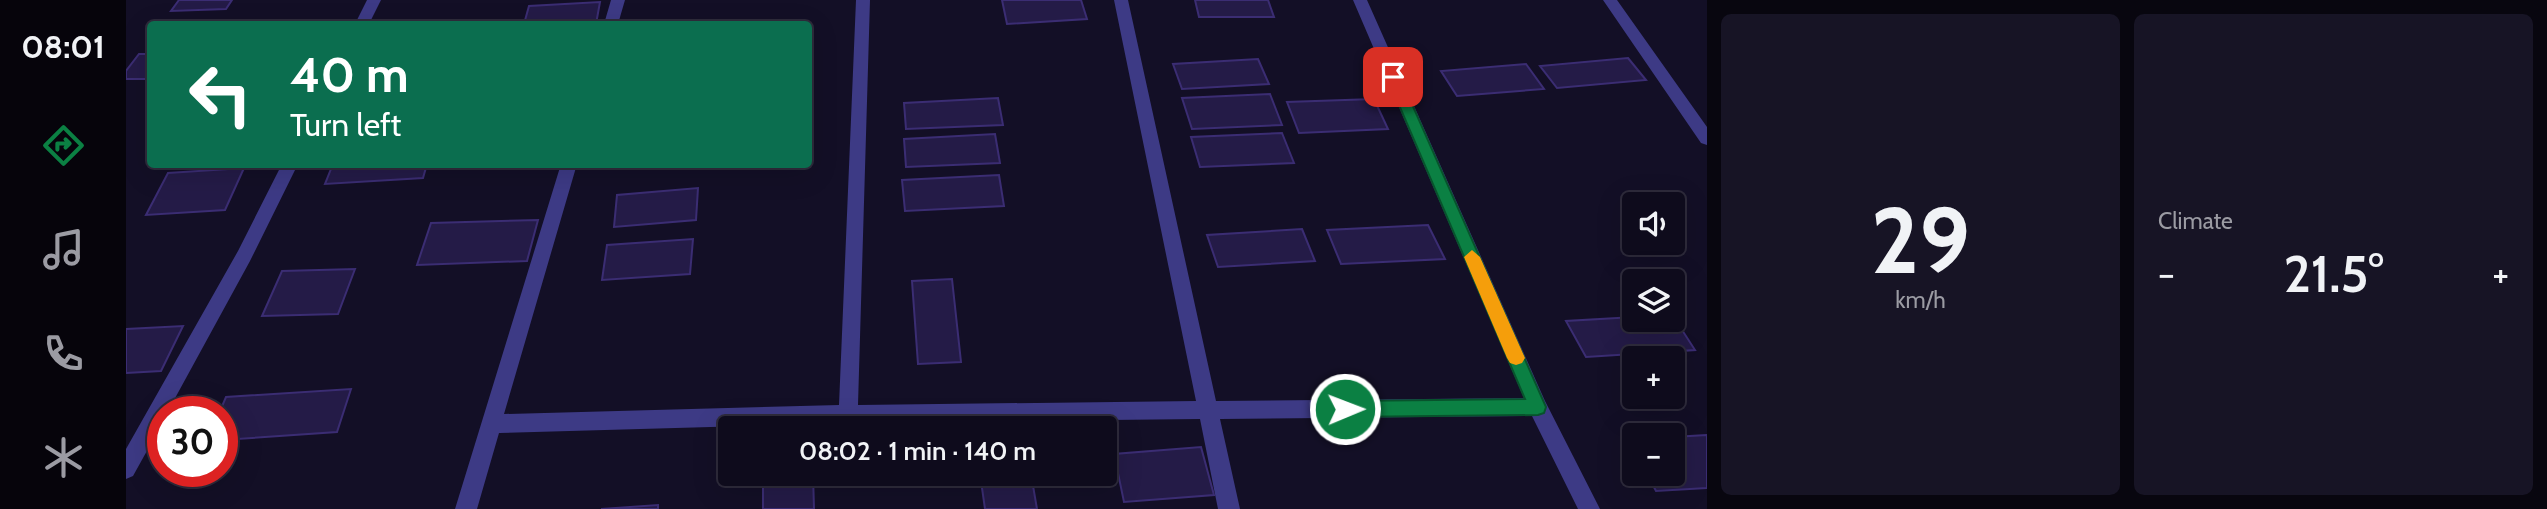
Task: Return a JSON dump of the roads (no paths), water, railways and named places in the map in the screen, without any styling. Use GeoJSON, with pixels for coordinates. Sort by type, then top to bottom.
{"type":"FeatureCollection","features":[{"type":"Feature","properties":{"kind":"street"},"geometry":{"type":"LineString","coordinates":[[364,21],[374,0]]}},
{"type":"Feature","properties":{"kind":"street"},"geometry":{"type":"LineString","coordinates":[[612,21],[618,0]]}},
{"type":"Feature","properties":{"kind":"street"},"geometry":{"type":"LineString","coordinates":[[848,414],[863,0]]}},
{"type":"Feature","properties":{"kind":"street"},"geometry":{"type":"LineString","coordinates":[[1121,0],[1229,509]]}},
{"type":"Feature","properties":{"kind":"street"},"geometry":{"type":"LineString","coordinates":[[1360,0],[1538,407],[1589,509]]}},
{"type":"Feature","properties":{"kind":"street"},"geometry":{"type":"LineString","coordinates":[[1610,0],[1707,139]]}},
{"type":"Feature","properties":{"kind":"street"},"geometry":{"type":"LineString","coordinates":[[126,469],[244,256],[288,168]]}},
{"type":"Feature","properties":{"kind":"street"},"geometry":{"type":"LineString","coordinates":[[466,509],[568,168]]}},
{"type":"Feature","properties":{"kind":"street"},"geometry":{"type":"LineString","coordinates":[[493,424],[848,414],[1538,407]]}}]}
